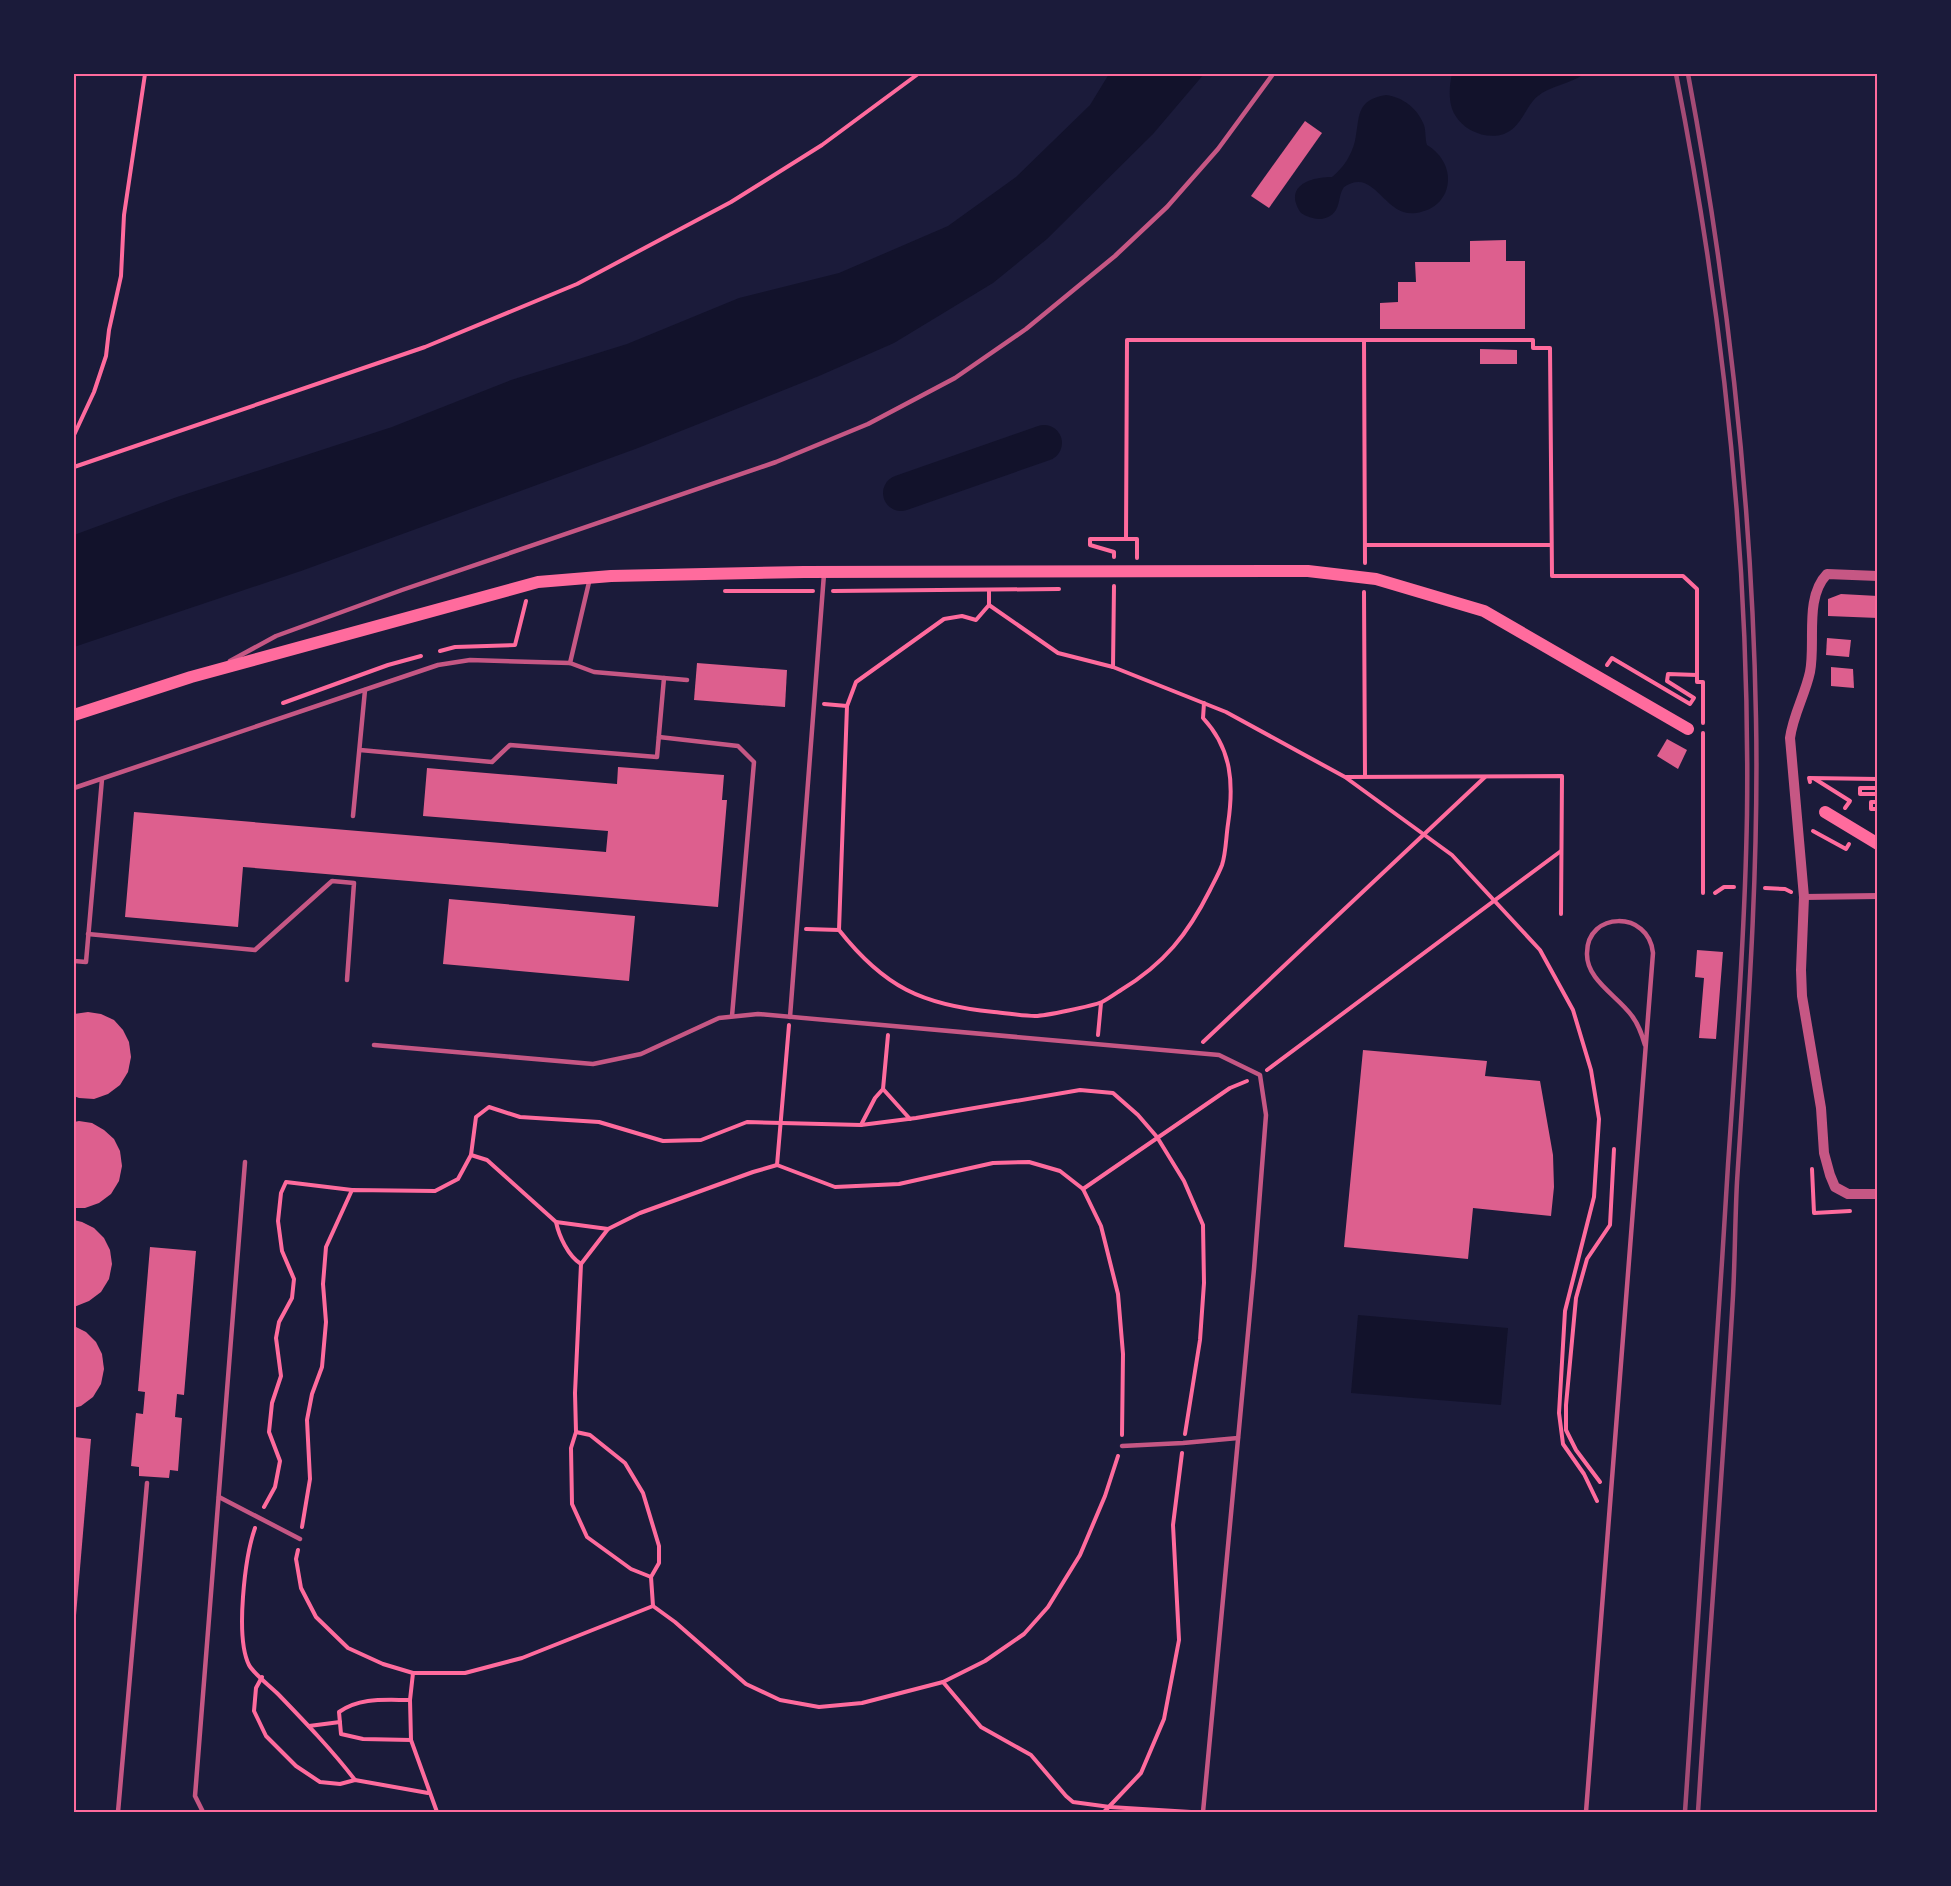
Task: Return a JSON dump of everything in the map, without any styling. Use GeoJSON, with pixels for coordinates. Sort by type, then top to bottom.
{"type":"FeatureCollection","features":[{"type":"Feature","properties":{"kind":"main road"},"geometry":{"type":"LineString","coordinates":[[74,715],[212,671],[538,582],[611,576],[824,572],[1298,571],[1376,579],[1484,611],[1688,729]]}},
{"type":"Feature","properties":{"kind":"main road"},"geometry":{"type":"LineString","coordinates":[[1825,812],[1878,844]]}},
{"type":"Feature","properties":{"kind":"street"},"geometry":{"type":"LineString","coordinates":[[1878,576],[1827,574],[1818,583],[1814,606],[1810,671],[1803,699],[1792,722],[1790,738],[1803,897],[1802,996],[1821,1108],[1824,1153],[1835,1187],[1848,1194],[1878,1194]]}},
{"type":"Feature","properties":{"kind":"street"},"geometry":{"type":"LineString","coordinates":[[1803,897],[1878,896]]}},
{"type":"Feature","properties":{"kind":"lane"},"geometry":{"type":"LineString","coordinates":[[212,671],[276,636],[402,590],[776,462],[868,424],[955,378],[1026,329],[1115,256],[1167,207],[1218,149],[1273,74]]}},
{"type":"Feature","properties":{"kind":"lane"},"geometry":{"type":"LineString","coordinates":[[790,1017],[824,572]]}},
{"type":"Feature","properties":{"kind":"lane"},"geometry":{"type":"LineString","coordinates":[[570,663],[590,578]]}},
{"type":"Feature","properties":{"kind":"lane"},"geometry":{"type":"LineString","coordinates":[[74,788],[438,665],[470,660],[570,663],[594,672],[687,680]]}},
{"type":"Feature","properties":{"kind":"lane"},"geometry":{"type":"LineString","coordinates":[[360,750],[492,762],[510,745],[657,757],[664,678]]}},
{"type":"Feature","properties":{"kind":"lane"},"geometry":{"type":"LineString","coordinates":[[353,816],[365,690]]}},
{"type":"Feature","properties":{"kind":"lane"},"geometry":{"type":"LineString","coordinates":[[659,737],[738,746],[754,762],[732,1016]]}},
{"type":"Feature","properties":{"kind":"lane"},"geometry":{"type":"LineString","coordinates":[[74,961],[86,962],[102,779]]}},
{"type":"Feature","properties":{"kind":"lane"},"geometry":{"type":"LineString","coordinates":[[88,934],[255,950],[332,881],[354,883],[347,980]]}},
{"type":"Feature","properties":{"kind":"lane"},"geometry":{"type":"LineString","coordinates":[[1586,1812],[1646,1046],[1653,947],[1649,938],[1635,925],[1627,922],[1612,922],[1593,933],[1586,950],[1589,969],[1632,1016],[1646,1046]]}},
{"type":"Feature","properties":{"kind":"lane"},"geometry":{"type":"LineString","coordinates":[[374,1045],[593,1064],[641,1054],[719,1018],[758,1014],[1220,1055],[1260,1075],[1266,1114],[1203,1812]]}},
{"type":"Feature","properties":{"kind":"lane"},"geometry":{"type":"LineString","coordinates":[[203,1812],[195,1796],[245,1162]]}},
{"type":"Feature","properties":{"kind":"lane"},"geometry":{"type":"LineString","coordinates":[[1122,1446],[1238,1438]]}},
{"type":"Feature","properties":{"kind":"lane"},"geometry":{"type":"LineString","coordinates":[[118,1812],[147,1483]]}},
{"type":"Feature","properties":{"kind":"lane"},"geometry":{"type":"LineString","coordinates":[[219,1497],[300,1539]]}},
{"type":"Feature","properties":{"kind":"path"},"geometry":{"type":"LineString","coordinates":[[74,435],[94,392],[106,356],[109,330],[121,276],[124,215],[145,74]]}},
{"type":"Feature","properties":{"kind":"path"},"geometry":{"type":"LineString","coordinates":[[74,467],[425,347],[578,284],[731,202],[822,145],[918,74]]}},
{"type":"Feature","properties":{"kind":"path"},"geometry":{"type":"LineString","coordinates":[[1126,539],[1127,340],[1533,340],[1533,348],[1550,348],[1552,576],[1683,576],[1697,590],[1697,682],[1703,682],[1703,893]]}},
{"type":"Feature","properties":{"kind":"path"},"geometry":{"type":"LineString","coordinates":[[1364,340],[1365,564]]}},
{"type":"Feature","properties":{"kind":"path"},"geometry":{"type":"LineString","coordinates":[[1114,552],[1089,545],[1089,539],[1137,539],[1137,559]]}},
{"type":"Feature","properties":{"kind":"path"},"geometry":{"type":"LineString","coordinates":[[1365,545],[1551,545]]}},
{"type":"Feature","properties":{"kind":"path"},"geometry":{"type":"LineString","coordinates":[[715,591],[1069,589]]}},
{"type":"Feature","properties":{"kind":"path"},"geometry":{"type":"LineString","coordinates":[[1103,589],[1126,589]]}},
{"type":"Feature","properties":{"kind":"path"},"geometry":{"type":"LineString","coordinates":[[1113,667],[1114,589]]}},
{"type":"Feature","properties":{"kind":"path"},"geometry":{"type":"LineString","coordinates":[[989,590],[989,605],[976,620],[962,616],[944,619],[856,682],[847,706],[839,930],[855,950],[882,974],[912,994],[941,1004],[970,1010],[1036,1016],[1101,1003],[1144,976],[1171,951],[1195,919],[1222,864],[1230,811],[1230,777],[1226,750],[1215,731],[1203,718],[1204,703]]}},
{"type":"Feature","properties":{"kind":"path"},"geometry":{"type":"LineString","coordinates":[[1352,590],[1375,593]]}},
{"type":"Feature","properties":{"kind":"path"},"geometry":{"type":"LineString","coordinates":[[1364,591],[1365,777]]}},
{"type":"Feature","properties":{"kind":"path"},"geometry":{"type":"LineString","coordinates":[[433,653],[455,647],[515,645],[527,599]]}},
{"type":"Feature","properties":{"kind":"path"},"geometry":{"type":"LineString","coordinates":[[989,605],[1058,653],[1113,667],[1226,712],[1345,777],[1452,855],[1540,950],[1573,1010],[1591,1070],[1599,1119],[1594,1197],[1564,1311],[1558,1413],[1563,1444],[1584,1474],[1596,1495],[1598,1505]]}},
{"type":"Feature","properties":{"kind":"path"},"geometry":{"type":"LineString","coordinates":[[388,665],[422,656]]}},
{"type":"Feature","properties":{"kind":"path"},"geometry":{"type":"LineString","coordinates":[[1607,665],[1612,658],[1690,704],[1694,698],[1667,681],[1668,674],[1697,675]]}},
{"type":"Feature","properties":{"kind":"path"},"geometry":{"type":"LineString","coordinates":[[814,703],[847,706]]}},
{"type":"Feature","properties":{"kind":"path"},"geometry":{"type":"LineString","coordinates":[[1345,777],[1562,776],[1561,914]]}},
{"type":"Feature","properties":{"kind":"path"},"geometry":{"type":"LineString","coordinates":[[1191,1052],[1485,777]]}},
{"type":"Feature","properties":{"kind":"path"},"geometry":{"type":"LineString","coordinates":[[1850,801],[1812,778],[1878,779]]}},
{"type":"Feature","properties":{"kind":"path"},"geometry":{"type":"LineString","coordinates":[[1878,788],[1860,788],[1860,794],[1878,794]]}},
{"type":"Feature","properties":{"kind":"path"},"geometry":{"type":"LineString","coordinates":[[1878,802],[1871,802],[1871,809],[1878,809]]}},
{"type":"Feature","properties":{"kind":"path"},"geometry":{"type":"LineString","coordinates":[[1813,831],[1846,849]]}},
{"type":"Feature","properties":{"kind":"path"},"geometry":{"type":"LineString","coordinates":[[1083,1189],[1230,1088],[1260,1075],[1561,851]]}},
{"type":"Feature","properties":{"kind":"path"},"geometry":{"type":"LineString","coordinates":[[1715,893],[1725,887],[1734,887]]}},
{"type":"Feature","properties":{"kind":"path"},"geometry":{"type":"LineString","coordinates":[[1765,888],[1785,889],[1803,897]]}},
{"type":"Feature","properties":{"kind":"path"},"geometry":{"type":"LineString","coordinates":[[797,928],[839,930]]}},
{"type":"Feature","properties":{"kind":"path"},"geometry":{"type":"LineString","coordinates":[[1097,1044],[1101,1003]]}},
{"type":"Feature","properties":{"kind":"path"},"geometry":{"type":"LineString","coordinates":[[777,1165],[790,1017]]}},
{"type":"Feature","properties":{"kind":"path"},"geometry":{"type":"LineString","coordinates":[[861,1125],[875,1098],[883,1089],[889,1025]]}},
{"type":"Feature","properties":{"kind":"path"},"geometry":{"type":"LineString","coordinates":[[883,1089],[910,1119]]}},
{"type":"Feature","properties":{"kind":"path"},"geometry":{"type":"LineString","coordinates":[[356,1780],[309,1726],[249,1666],[243,1642],[245,1584],[251,1541],[258,1518],[275,1487],[280,1461],[269,1432],[272,1403],[281,1376],[276,1338],[279,1322],[292,1298],[294,1279],[282,1251],[278,1221],[281,1193],[286,1182],[352,1190],[435,1191],[458,1179],[471,1155],[477,1118],[489,1107],[520,1117],[598,1122],[663,1141],[701,1140],[747,1122],[861,1125],[910,1119],[1080,1090],[1113,1093],[1138,1114],[1157,1137],[1184,1181],[1203,1225],[1204,1283],[1200,1340],[1183,1443],[1173,1525],[1179,1640],[1164,1719],[1141,1773],[1104,1812]]}},
{"type":"Feature","properties":{"kind":"path"},"geometry":{"type":"LineString","coordinates":[[1609,1508],[1596,1476],[1576,1450],[1566,1430],[1566,1405],[1576,1298],[1587,1258],[1610,1225],[1614,1149]]}},
{"type":"Feature","properties":{"kind":"path"},"geometry":{"type":"LineString","coordinates":[[471,1155],[487,1160],[555,1222],[574,1260],[581,1264]]}},
{"type":"Feature","properties":{"kind":"path"},"geometry":{"type":"LineString","coordinates":[[651,1577],[631,1569],[587,1537],[572,1504],[571,1448],[576,1432],[575,1393],[581,1264],[608,1229],[640,1213],[777,1165],[835,1187],[899,1184],[993,1163],[1029,1162],[1060,1171],[1083,1189],[1101,1226],[1119,1294],[1123,1354],[1122,1446],[1105,1496],[1080,1555],[1048,1607],[1024,1634],[985,1661],[943,1682],[862,1703],[819,1707],[780,1700],[746,1684],[675,1622],[653,1606]]}},
{"type":"Feature","properties":{"kind":"path"},"geometry":{"type":"LineString","coordinates":[[352,1190],[326,1247],[323,1284],[326,1322],[322,1367],[312,1394],[307,1420],[310,1479],[297,1559],[301,1588],[316,1617],[348,1648],[383,1664],[413,1673],[465,1673],[522,1659],[653,1606]]}},
{"type":"Feature","properties":{"kind":"path"},"geometry":{"type":"LineString","coordinates":[[1814,1213],[1855,1210]]}},
{"type":"Feature","properties":{"kind":"path"},"geometry":{"type":"LineString","coordinates":[[555,1222],[608,1229]]}},
{"type":"Feature","properties":{"kind":"path"},"geometry":{"type":"LineString","coordinates":[[576,1432],[590,1435],[625,1463],[643,1492],[659,1546],[659,1563],[651,1577],[653,1606]]}},
{"type":"Feature","properties":{"kind":"path"},"geometry":{"type":"LineString","coordinates":[[413,1673],[410,1700],[411,1740],[436,1812]]}},
{"type":"Feature","properties":{"kind":"path"},"geometry":{"type":"LineString","coordinates":[[262,1677],[256,1688],[254,1711],[266,1736],[280,1752],[320,1782],[340,1784],[356,1780],[428,1793]]}},
{"type":"Feature","properties":{"kind":"path"},"geometry":{"type":"LineString","coordinates":[[943,1682],[981,1727],[1031,1755],[1073,1802],[1110,1807],[1191,1812]]}},
{"type":"Feature","properties":{"kind":"path"},"geometry":{"type":"LineString","coordinates":[[410,1700],[371,1700],[349,1705],[339,1712],[341,1734],[363,1739],[411,1740]]}},
{"type":"Feature","properties":{"kind":"path"},"geometry":{"type":"LineString","coordinates":[[309,1726],[340,1722]]}},
{"type":"Feature","properties":{"kind":"shaded area"},"geometry":{"type":"Polygon","coordinates":[[[1109,74],[1204,74],[1153,134],[1047,239],[993,283],[894,343],[819,376],[638,448],[301,571],[74,647],[74,535],[177,497],[392,427],[511,380],[627,344],[739,298],[839,273],[948,226],[1016,177],[1090,105],[1109,74]]]}},
{"type":"Feature","properties":{"kind":"shaded area"},"geometry":{"type":"Polygon","coordinates":[[[1452,74],[1584,74],[1543,93],[1534,100],[1516,126],[1504,134],[1490,136],[1470,130],[1455,115],[1450,95],[1452,74]]]}},
{"type":"Feature","properties":{"kind":"shaded area"},"geometry":{"type":"Polygon","coordinates":[[[1386,95],[1404,101],[1421,119],[1425,127],[1427,145],[1437,153],[1448,174],[1445,194],[1429,209],[1416,213],[1405,212],[1396,208],[1372,187],[1355,182],[1344,187],[1336,210],[1328,217],[1315,219],[1301,213],[1296,204],[1297,190],[1308,181],[1332,177],[1340,169],[1355,141],[1359,117],[1364,105],[1376,97],[1386,95]]]}},
{"type":"Feature","properties":{"kind":"shaded area"},"geometry":{"type":"Polygon","coordinates":[[[1358,1315],[1508,1328],[1501,1405],[1351,1393],[1358,1315]]]}},
{"type":"Feature","properties":{"kind":"building"},"geometry":{"type":"Polygon","coordinates":[[[1305,121],[1322,133],[1269,208],[1251,196],[1305,121]]]}},
{"type":"Feature","properties":{"kind":"building"},"geometry":{"type":"Polygon","coordinates":[[[1506,240],[1506,261],[1525,261],[1525,329],[1380,329],[1380,303],[1398,302],[1398,282],[1416,282],[1415,262],[1470,262],[1470,241],[1506,240]]]}},
{"type":"Feature","properties":{"kind":"building"},"geometry":{"type":"Polygon","coordinates":[[[1480,349],[1517,350],[1517,364],[1480,364],[1480,349]]]}},
{"type":"Feature","properties":{"kind":"building"},"geometry":{"type":"Polygon","coordinates":[[[1841,594],[1878,596],[1878,618],[1828,616],[1828,599],[1841,594]]]}},
{"type":"Feature","properties":{"kind":"building"},"geometry":{"type":"Polygon","coordinates":[[[1827,638],[1851,640],[1849,657],[1826,655],[1827,638]]]}},
{"type":"Feature","properties":{"kind":"building"},"geometry":{"type":"Polygon","coordinates":[[[697,663],[787,670],[785,707],[694,700],[697,663]]]}},
{"type":"Feature","properties":{"kind":"building"},"geometry":{"type":"Polygon","coordinates":[[[1831,667],[1853,669],[1854,688],[1831,686],[1831,667]]]}},
{"type":"Feature","properties":{"kind":"building"},"geometry":{"type":"Polygon","coordinates":[[[1667,739],[1687,750],[1678,769],[1657,756],[1667,739]]]}},
{"type":"Feature","properties":{"kind":"building"},"geometry":{"type":"Polygon","coordinates":[[[618,767],[724,775],[722,800],[727,800],[718,907],[243,867],[238,927],[125,917],[134,812],[606,852],[608,831],[423,816],[427,768],[617,784],[618,767]]]}},
{"type":"Feature","properties":{"kind":"building"},"geometry":{"type":"Polygon","coordinates":[[[449,899],[635,916],[629,981],[443,964],[449,899]]]}},
{"type":"Feature","properties":{"kind":"building"},"geometry":{"type":"Polygon","coordinates":[[[1697,950],[1723,952],[1716,1039],[1699,1038],[1704,978],[1695,977],[1697,950]]]}},
{"type":"Feature","properties":{"kind":"building"},"geometry":{"type":"Polygon","coordinates":[[[88,1012],[101,1014],[114,1020],[123,1030],[129,1042],[131,1057],[128,1072],[120,1085],[108,1094],[94,1099],[74,1096],[74,1014],[88,1012]]]}},
{"type":"Feature","properties":{"kind":"building"},"geometry":{"type":"Polygon","coordinates":[[[1363,1050],[1487,1061],[1485,1076],[1540,1081],[1553,1155],[1554,1187],[1551,1216],[1473,1208],[1468,1259],[1344,1247],[1363,1050]]]}},
{"type":"Feature","properties":{"kind":"building"},"geometry":{"type":"Polygon","coordinates":[[[74,1122],[92,1123],[114,1139],[120,1151],[122,1166],[119,1181],[111,1194],[99,1203],[85,1208],[74,1208],[74,1122]]]}},
{"type":"Feature","properties":{"kind":"building"},"geometry":{"type":"Polygon","coordinates":[[[74,1220],[94,1228],[104,1238],[110,1250],[112,1264],[109,1279],[101,1292],[89,1301],[74,1307],[74,1220]]]}},
{"type":"Feature","properties":{"kind":"building"},"geometry":{"type":"Polygon","coordinates":[[[150,1247],[196,1251],[184,1395],[177,1394],[175,1417],[182,1418],[178,1471],[170,1470],[169,1478],[139,1476],[139,1467],[131,1466],[136,1413],[143,1414],[145,1392],[138,1391],[150,1247]]]}},
{"type":"Feature","properties":{"kind":"building"},"geometry":{"type":"Polygon","coordinates":[[[74,1326],[86,1332],[96,1342],[102,1354],[104,1369],[101,1384],[93,1397],[74,1408],[74,1326]]]}},
{"type":"Feature","properties":{"kind":"building"},"geometry":{"type":"Polygon","coordinates":[[[74,1437],[91,1439],[75,1627],[74,1626],[74,1437]]]}},
{"type":"Feature","properties":{"kind":"waterway"},"geometry":{"type":"LineString","coordinates":[[901,493],[1044,443]]}},
{"type":"Feature","properties":{"kind":"railway"},"geometry":{"type":"LineString","coordinates":[[1676,74],[1708,257],[1731,442],[1739,535],[1747,721],[1746,858],[1740,990],[1685,1812]]}},
{"type":"Feature","properties":{"kind":"railway"},"geometry":{"type":"LineString","coordinates":[[1688,74],[1715,234],[1736,394],[1749,556],[1756,718],[1756,834],[1733,1296],[1698,1812]]}}]}
